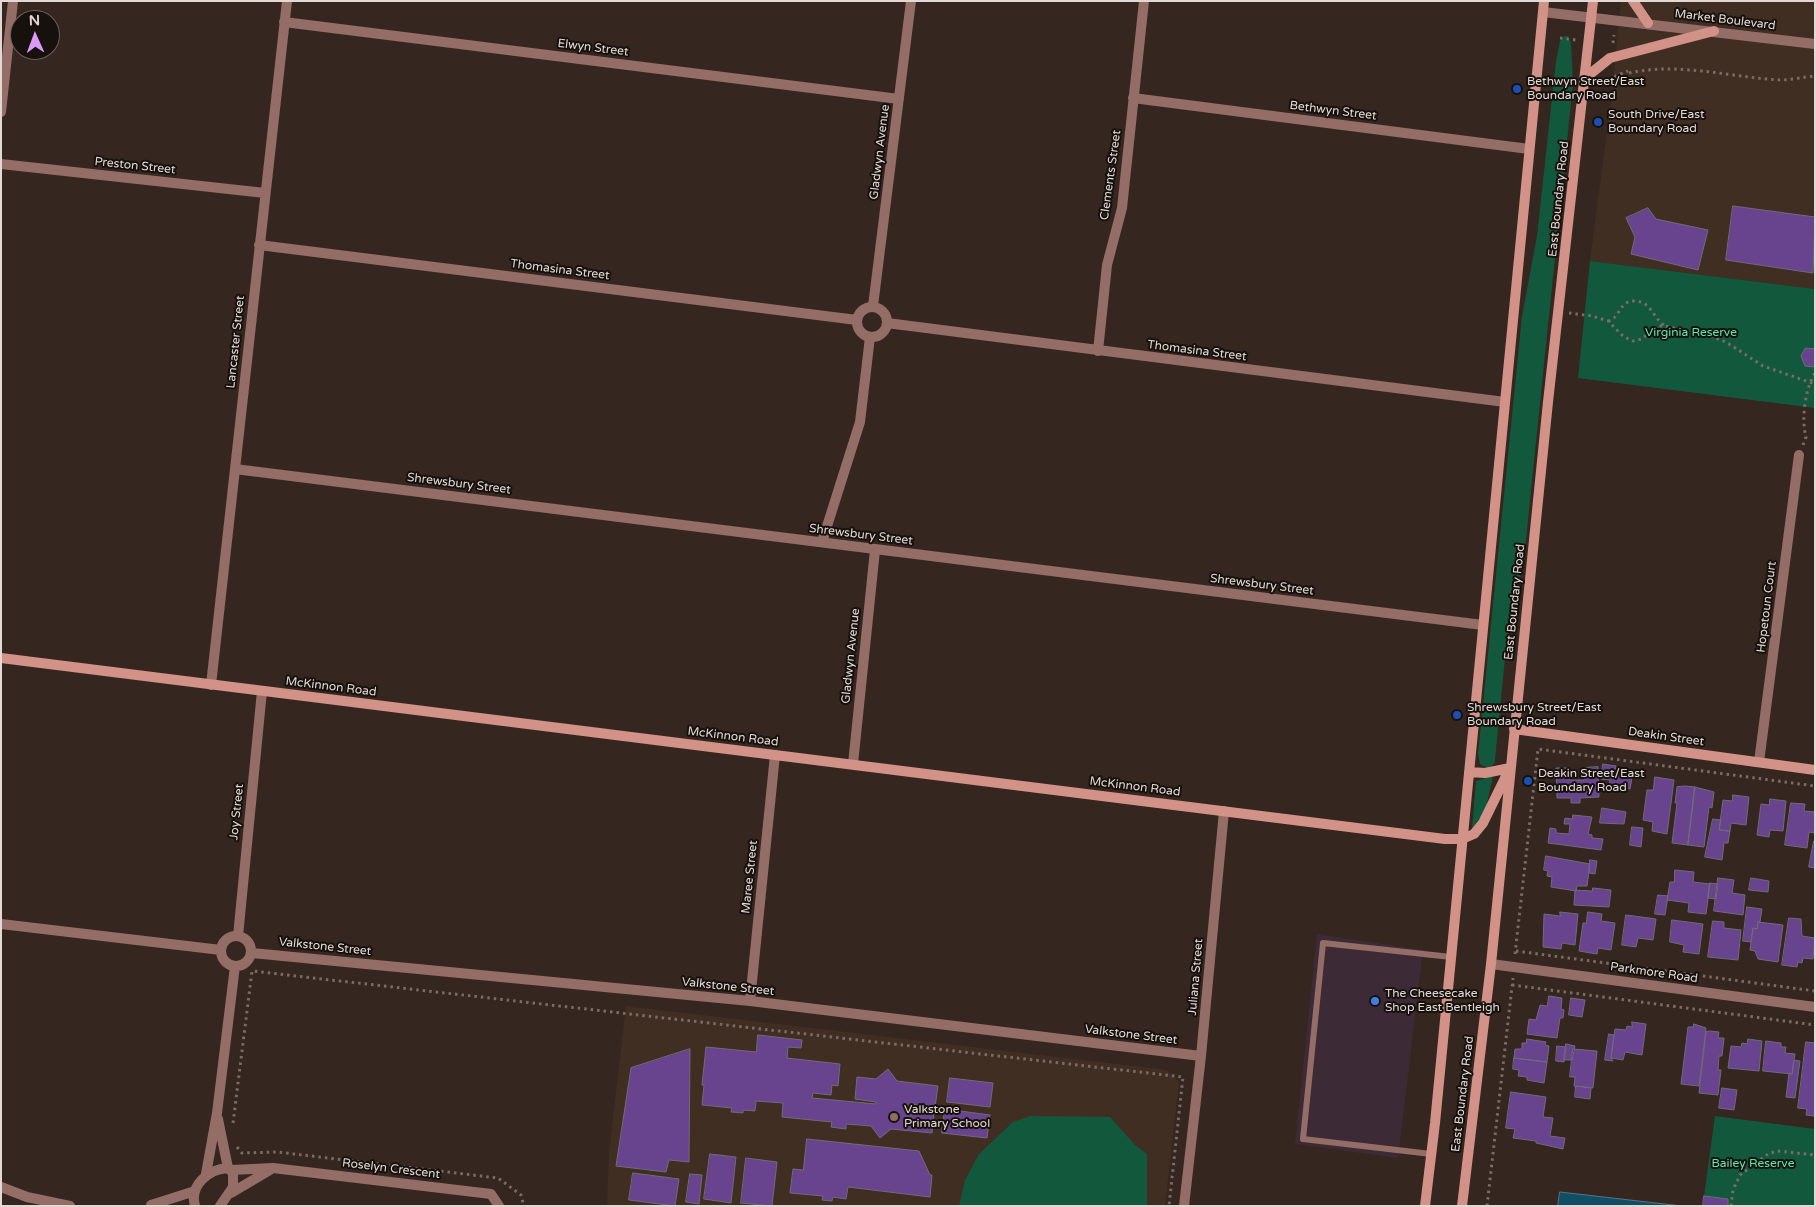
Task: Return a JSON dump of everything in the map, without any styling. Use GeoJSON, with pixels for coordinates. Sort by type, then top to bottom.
{"type":"FeatureCollection","features":[{"type":"Feature","properties":{"kind":"main road","name":"East Boundary Road"},"geometry":{"type":"LineString","coordinates":[[1462,1206],[1491,964],[1558,312],[1593,1]]}},
{"type":"Feature","properties":{"kind":"main road"},"geometry":{"type":"LineString","coordinates":[[1633,1],[1648,23]]}},
{"type":"Feature","properties":{"kind":"main road","name":"East Boundary Road"},"geometry":{"type":"LineString","coordinates":[[1424,1206],[1451,957],[1544,7]]}},
{"type":"Feature","properties":{"kind":"main road"},"geometry":{"type":"LineString","coordinates":[[1585,78],[1610,58],[1714,30]]}},
{"type":"Feature","properties":{"kind":"main road","name":"McKinnon Road"},"geometry":{"type":"LineString","coordinates":[[1,658],[1462,839]]}},
{"type":"Feature","properties":{"kind":"main road","name":"Deakin Street"},"geometry":{"type":"LineString","coordinates":[[1514,729],[1815,770]]}},
{"type":"Feature","properties":{"kind":"main road"},"geometry":{"type":"LineString","coordinates":[[1469,772],[1486,773],[1510,768]]}},
{"type":"Feature","properties":{"kind":"main road"},"geometry":{"type":"LineString","coordinates":[[1462,839],[1474,834],[1483,823],[1510,768]]}},
{"type":"Feature","properties":{"kind":"street"},"geometry":{"type":"LineString","coordinates":[[1,112],[13,1]]}},
{"type":"Feature","properties":{"kind":"street","name":"Lancaster Street"},"geometry":{"type":"LineString","coordinates":[[211,684],[287,1]]}},
{"type":"Feature","properties":{"kind":"street","name":"Gladwyn Avenue"},"geometry":{"type":"LineString","coordinates":[[873,306],[911,1]]}},
{"type":"Feature","properties":{"kind":"street","name":"Clements Street"},"geometry":{"type":"LineString","coordinates":[[1098,351],[1107,265],[1122,208],[1144,1]]}},
{"type":"Feature","properties":{"kind":"street","name":"Market Boulevard"},"geometry":{"type":"LineString","coordinates":[[1544,7],[1592,16],[1815,44]]}},
{"type":"Feature","properties":{"kind":"street","name":"Elwyn Street"},"geometry":{"type":"LineString","coordinates":[[284,22],[899,99]]}},
{"type":"Feature","properties":{"kind":"street","name":"Bethwyn Street"},"geometry":{"type":"LineString","coordinates":[[1133,98],[1529,149]]}},
{"type":"Feature","properties":{"kind":"street","name":"Preston Street"},"geometry":{"type":"LineString","coordinates":[[1,164],[265,193]]}},
{"type":"Feature","properties":{"kind":"street","name":"Thomasina Street"},"geometry":{"type":"LineString","coordinates":[[259,245],[857,320]]}},
{"type":"Feature","properties":{"kind":"street"},"geometry":{"type":"LineString","coordinates":[[873,306],[885,314],[887,324],[879,335],[870,337],[861,333],[857,320],[864,308],[873,306]]}},
{"type":"Feature","properties":{"kind":"street","name":"Thomasina Street"},"geometry":{"type":"LineString","coordinates":[[887,324],[1504,402]]}},
{"type":"Feature","properties":{"kind":"street"},"geometry":{"type":"LineString","coordinates":[[822,542],[860,422],[870,337]]}},
{"type":"Feature","properties":{"kind":"street","name":"Hopetoun Court"},"geometry":{"type":"LineString","coordinates":[[1759,762],[1798,454]]}},
{"type":"Feature","properties":{"kind":"street","name":"Shrewsbury Street"},"geometry":{"type":"LineString","coordinates":[[235,469],[875,550],[1483,624]]}},
{"type":"Feature","properties":{"kind":"street","name":"Gladwyn Avenue"},"geometry":{"type":"LineString","coordinates":[[853,764],[875,550]]}},
{"type":"Feature","properties":{"kind":"street","name":"Joy Street"},"geometry":{"type":"LineString","coordinates":[[238,936],[262,691]]}},
{"type":"Feature","properties":{"kind":"street","name":"Maree Street"},"geometry":{"type":"LineString","coordinates":[[750,1001],[775,755]]}},
{"type":"Feature","properties":{"kind":"street","name":"Juliana Street"},"geometry":{"type":"LineString","coordinates":[[1184,1206],[1202,1056],[1224,811]]}},
{"type":"Feature","properties":{"kind":"street"},"geometry":{"type":"LineString","coordinates":[[1,924],[221,950]]}},
{"type":"Feature","properties":{"kind":"street"},"geometry":{"type":"LineString","coordinates":[[238,936],[247,940],[252,953],[248,962],[235,966],[226,962],[221,950],[228,938],[238,936]]}},
{"type":"Feature","properties":{"kind":"street","name":"Valkstone Street"},"geometry":{"type":"LineString","coordinates":[[252,953],[750,1001],[1202,1056]]}},
{"type":"Feature","properties":{"kind":"street","name":"Parkmore Road"},"geometry":{"type":"LineString","coordinates":[[1491,964],[1815,1007]]}},
{"type":"Feature","properties":{"kind":"street"},"geometry":{"type":"LineString","coordinates":[[195,1206],[195,1191],[206,1174],[217,1113],[235,966]]}},
{"type":"Feature","properties":{"kind":"street"},"geometry":{"type":"LineString","coordinates":[[217,1113],[230,1169],[233,1187],[231,1193]]}},
{"type":"Feature","properties":{"kind":"street"},"geometry":{"type":"LineString","coordinates":[[220,1206],[231,1193],[273,1168]]}},
{"type":"Feature","properties":{"kind":"street","name":"Roselyn Crescent"},"geometry":{"type":"LineString","coordinates":[[206,1174],[230,1169],[273,1168],[491,1194],[500,1206]]}},
{"type":"Feature","properties":{"kind":"street"},"geometry":{"type":"LineString","coordinates":[[1,1187],[27,1197],[70,1206]]}},
{"type":"Feature","properties":{"kind":"street"},"geometry":{"type":"LineString","coordinates":[[150,1206],[195,1191]]}},
{"type":"Feature","properties":{"kind":"street"},"geometry":{"type":"LineString","coordinates":[[150,1206],[156,1206]]}},
{"type":"Feature","properties":{"kind":"lane"},"geometry":{"type":"LineString","coordinates":[[1431,1154],[1303,1139],[1323,943],[1451,957]]}},
{"type":"Feature","properties":{"kind":"path"},"geometry":{"type":"LineString","coordinates":[[1613,43],[1614,35]]}},
{"type":"Feature","properties":{"kind":"path"},"geometry":{"type":"LineString","coordinates":[[1560,38],[1576,40]]}},
{"type":"Feature","properties":{"kind":"path"},"geometry":{"type":"LineString","coordinates":[[1627,66],[1629,72]]}},
{"type":"Feature","properties":{"kind":"path"},"geometry":{"type":"LineString","coordinates":[[1605,86],[1616,76],[1652,68],[1687,68],[1781,80],[1815,76]]}},
{"type":"Feature","properties":{"kind":"path"},"geometry":{"type":"LineString","coordinates":[[1608,321],[1614,319],[1623,305],[1633,301],[1649,306],[1659,322],[1666,326]]}},
{"type":"Feature","properties":{"kind":"path"},"geometry":{"type":"LineString","coordinates":[[1558,312],[1592,316],[1608,321],[1624,337],[1633,340],[1642,339],[1657,326],[1666,326],[1718,338],[1753,362],[1815,384]]}},
{"type":"Feature","properties":{"kind":"path"},"geometry":{"type":"LineString","coordinates":[[1798,454],[1806,437],[1803,426],[1809,382],[1815,373]]}},
{"type":"Feature","properties":{"kind":"path"},"geometry":{"type":"LineString","coordinates":[[1487,1206],[1538,749],[1815,786]]}},
{"type":"Feature","properties":{"kind":"path"},"geometry":{"type":"LineString","coordinates":[[1516,951],[1815,990]]}},
{"type":"Feature","properties":{"kind":"path"},"geometry":{"type":"LineString","coordinates":[[232,1129],[252,971],[1183,1077],[1169,1206]]}},
{"type":"Feature","properties":{"kind":"path"},"geometry":{"type":"LineString","coordinates":[[1512,985],[1815,1025]]}},
{"type":"Feature","properties":{"kind":"path"},"geometry":{"type":"LineString","coordinates":[[236,1146],[242,1153],[277,1152],[498,1178],[522,1195],[524,1206]]}},
{"type":"Feature","properties":{"kind":"path"},"geometry":{"type":"LineString","coordinates":[[1731,1206],[1733,1190],[1740,1175],[1768,1154],[1777,1151],[1815,1155]]}},
{"type":"Feature","properties":{"kind":"shaded area"},"geometry":{"type":"Polygon","coordinates":[[[1621,1],[1815,1],[1815,289],[1590,261],[1612,93],[1621,1]]]}},
{"type":"Feature","properties":{"kind":"shaded area"},"geometry":{"type":"Polygon","coordinates":[[[1317,934],[1423,950],[1398,1158],[1295,1144],[1317,934]]]}},
{"type":"Feature","properties":{"kind":"shaded area","name":"Valkstone Primary School"},"geometry":{"type":"Polygon","coordinates":[[[626,1006],[1167,1070],[1179,1082],[1165,1206],[607,1206],[609,1153],[626,1006]]]}},
{"type":"Feature","properties":{"kind":"green space"},"geometry":{"type":"Polygon","coordinates":[[[1565,36],[1568,36],[1571,43],[1573,83],[1524,559],[1506,648],[1495,760],[1494,764],[1488,768],[1480,764],[1478,754],[1522,316],[1537,236],[1556,61],[1560,41],[1565,36]]]}},
{"type":"Feature","properties":{"kind":"green space","name":"Virginia Reserve"},"geometry":{"type":"Polygon","coordinates":[[[1590,261],[1815,289],[1815,408],[1578,378],[1590,261]]]}},
{"type":"Feature","properties":{"kind":"green space"},"geometry":{"type":"Polygon","coordinates":[[[1493,776],[1485,812],[1472,828],[1476,781],[1493,776]]]}},
{"type":"Feature","properties":{"kind":"green space"},"geometry":{"type":"Polygon","coordinates":[[[1031,1116],[1110,1117],[1135,1145],[1147,1154],[1147,1206],[959,1206],[965,1180],[979,1154],[1013,1122],[1031,1116]]]}},
{"type":"Feature","properties":{"kind":"green space","name":"Bailey Reserve"},"geometry":{"type":"Polygon","coordinates":[[[1715,1116],[1815,1129],[1815,1206],[1728,1206],[1728,1199],[1704,1196],[1715,1116]]]}},
{"type":"Feature","properties":{"kind":"water"},"geometry":{"type":"Polygon","coordinates":[[[1560,1192],[1682,1206],[1558,1206],[1560,1192]]]}},
{"type":"Feature","properties":{"kind":"building"},"geometry":{"type":"Polygon","coordinates":[[[1733,206],[1815,217],[1813,273],[1726,260],[1733,206]]]}},
{"type":"Feature","properties":{"kind":"building"},"geometry":{"type":"Polygon","coordinates":[[[1648,208],[1656,219],[1708,230],[1698,270],[1631,254],[1635,237],[1626,218],[1648,208]]]}},
{"type":"Feature","properties":{"kind":"building"},"geometry":{"type":"Polygon","coordinates":[[[1806,348],[1815,349],[1815,367],[1805,366],[1801,356],[1806,348]]]}},
{"type":"Feature","properties":{"kind":"building"},"geometry":{"type":"Polygon","coordinates":[[[1603,764],[1616,766],[1615,770],[1633,772],[1630,789],[1609,786],[1610,780],[1601,779],[1603,764]]]}},
{"type":"Feature","properties":{"kind":"building"},"geometry":{"type":"Polygon","coordinates":[[[1598,767],[1599,797],[1580,798],[1580,803],[1571,803],[1571,798],[1557,798],[1556,768],[1569,768],[1569,780],[1584,780],[1584,768],[1598,767]]]}},
{"type":"Feature","properties":{"kind":"building"},"geometry":{"type":"Polygon","coordinates":[[[1655,777],[1674,780],[1667,834],[1652,831],[1653,822],[1643,820],[1647,790],[1653,790],[1655,777]]]}},
{"type":"Feature","properties":{"kind":"building"},"geometry":{"type":"Polygon","coordinates":[[[1677,787],[1695,787],[1688,845],[1672,843],[1677,787]]]}},
{"type":"Feature","properties":{"kind":"building"},"geometry":{"type":"Polygon","coordinates":[[[1695,787],[1714,792],[1712,808],[1709,807],[1704,847],[1688,845],[1695,787]]]}},
{"type":"Feature","properties":{"kind":"building"},"geometry":{"type":"Polygon","coordinates":[[[1733,795],[1749,797],[1746,825],[1731,823],[1730,831],[1719,830],[1723,800],[1732,801],[1733,795]]]}},
{"type":"Feature","properties":{"kind":"building"},"geometry":{"type":"Polygon","coordinates":[[[1770,799],[1786,801],[1783,831],[1770,830],[1769,837],[1757,835],[1761,804],[1769,805],[1770,799]]]}},
{"type":"Feature","properties":{"kind":"building"},"geometry":{"type":"Polygon","coordinates":[[[1791,803],[1805,804],[1804,811],[1815,812],[1815,833],[1809,832],[1807,848],[1785,845],[1791,803]]]}},
{"type":"Feature","properties":{"kind":"building"},"geometry":{"type":"Polygon","coordinates":[[[1602,808],[1626,812],[1624,824],[1600,823],[1602,808]]]}},
{"type":"Feature","properties":{"kind":"building"},"geometry":{"type":"Polygon","coordinates":[[[1573,815],[1592,817],[1588,834],[1592,835],[1592,838],[1603,839],[1601,850],[1548,843],[1550,828],[1556,829],[1556,833],[1569,834],[1570,824],[1564,824],[1565,818],[1572,819],[1573,815]]]}},
{"type":"Feature","properties":{"kind":"building"},"geometry":{"type":"Polygon","coordinates":[[[1713,819],[1721,820],[1719,830],[1730,831],[1728,843],[1724,843],[1722,860],[1705,857],[1713,819]]]}},
{"type":"Feature","properties":{"kind":"building"},"geometry":{"type":"Polygon","coordinates":[[[1632,827],[1643,828],[1641,847],[1630,845],[1632,827]]]}},
{"type":"Feature","properties":{"kind":"building"},"geometry":{"type":"Polygon","coordinates":[[[1815,841],[1815,868],[1809,867],[1815,841]]]}},
{"type":"Feature","properties":{"kind":"building"},"geometry":{"type":"Polygon","coordinates":[[[1546,856],[1590,864],[1587,886],[1577,886],[1576,891],[1551,887],[1552,877],[1547,876],[1548,871],[1544,870],[1546,856]]]}},
{"type":"Feature","properties":{"kind":"building"},"geometry":{"type":"Polygon","coordinates":[[[1590,860],[1597,861],[1595,874],[1589,873],[1590,860]]]}},
{"type":"Feature","properties":{"kind":"building"},"geometry":{"type":"Polygon","coordinates":[[[1675,870],[1694,872],[1693,882],[1710,884],[1706,914],[1688,912],[1689,903],[1667,900],[1670,882],[1674,882],[1675,870]]]}},
{"type":"Feature","properties":{"kind":"building"},"geometry":{"type":"Polygon","coordinates":[[[1718,878],[1734,880],[1732,893],[1745,895],[1743,915],[1714,911],[1718,878]]]}},
{"type":"Feature","properties":{"kind":"building"},"geometry":{"type":"Polygon","coordinates":[[[1751,878],[1769,881],[1768,892],[1749,890],[1751,878]]]}},
{"type":"Feature","properties":{"kind":"building"},"geometry":{"type":"Polygon","coordinates":[[[1710,883],[1718,884],[1716,899],[1708,898],[1710,883]]]}},
{"type":"Feature","properties":{"kind":"building"},"geometry":{"type":"Polygon","coordinates":[[[1593,888],[1611,890],[1609,907],[1574,905],[1575,890],[1592,891],[1593,888]]]}},
{"type":"Feature","properties":{"kind":"building"},"geometry":{"type":"Polygon","coordinates":[[[1658,895],[1668,896],[1665,915],[1655,914],[1658,895]]]}},
{"type":"Feature","properties":{"kind":"building"},"geometry":{"type":"Polygon","coordinates":[[[1747,907],[1762,909],[1757,929],[1753,928],[1751,942],[1743,941],[1747,907]]]}},
{"type":"Feature","properties":{"kind":"building"},"geometry":{"type":"Polygon","coordinates":[[[1560,912],[1578,914],[1575,945],[1562,943],[1561,949],[1543,947],[1544,914],[1560,916],[1560,912]]]}},
{"type":"Feature","properties":{"kind":"building"},"geometry":{"type":"Polygon","coordinates":[[[1588,912],[1602,914],[1601,921],[1615,923],[1611,950],[1598,948],[1597,954],[1579,951],[1583,923],[1586,923],[1588,912]]]}},
{"type":"Feature","properties":{"kind":"building"},"geometry":{"type":"Polygon","coordinates":[[[1626,915],[1656,919],[1653,940],[1638,938],[1636,947],[1622,945],[1626,915]]]}},
{"type":"Feature","properties":{"kind":"building"},"geometry":{"type":"Polygon","coordinates":[[[1789,918],[1801,919],[1802,936],[1815,938],[1813,959],[1803,958],[1802,963],[1798,962],[1797,967],[1782,965],[1789,918]]]}},
{"type":"Feature","properties":{"kind":"building"},"geometry":{"type":"Polygon","coordinates":[[[1672,920],[1703,924],[1699,954],[1683,952],[1684,945],[1670,942],[1672,920]]]}},
{"type":"Feature","properties":{"kind":"building"},"geometry":{"type":"Polygon","coordinates":[[[1713,921],[1724,922],[1724,928],[1741,930],[1738,960],[1708,957],[1713,921]]]}},
{"type":"Feature","properties":{"kind":"building"},"geometry":{"type":"Polygon","coordinates":[[[1758,922],[1783,925],[1778,962],[1758,959],[1755,951],[1750,950],[1753,928],[1757,929],[1758,922]]]}},
{"type":"Feature","properties":{"kind":"building"},"geometry":{"type":"Polygon","coordinates":[[[1549,996],[1562,998],[1561,1009],[1564,1010],[1563,1018],[1560,1018],[1557,1038],[1527,1034],[1529,1019],[1536,1020],[1540,1005],[1547,1006],[1549,996]]]}},
{"type":"Feature","properties":{"kind":"building"},"geometry":{"type":"Polygon","coordinates":[[[1571,998],[1585,1000],[1582,1017],[1569,1015],[1571,998]]]}},
{"type":"Feature","properties":{"kind":"building"},"geometry":{"type":"Polygon","coordinates":[[[1632,1022],[1646,1024],[1642,1055],[1625,1052],[1623,1060],[1611,1058],[1615,1029],[1626,1030],[1627,1026],[1632,1027],[1632,1022]]]}},
{"type":"Feature","properties":{"kind":"building"},"geometry":{"type":"Polygon","coordinates":[[[1694,1024],[1706,1028],[1699,1086],[1681,1084],[1688,1027],[1693,1027],[1694,1024]]]}},
{"type":"Feature","properties":{"kind":"building"},"geometry":{"type":"Polygon","coordinates":[[[1706,1032],[1719,1032],[1718,1038],[1724,1038],[1722,1056],[1719,1056],[1718,1070],[1721,1070],[1718,1095],[1699,1093],[1706,1032]]]}},
{"type":"Feature","properties":{"kind":"building"},"geometry":{"type":"Polygon","coordinates":[[[1609,1034],[1614,1035],[1611,1058],[1613,1061],[1605,1060],[1609,1034]]]}},
{"type":"Feature","properties":{"kind":"building"},"geometry":{"type":"Polygon","coordinates":[[[758,1035],[802,1040],[801,1048],[788,1047],[787,1058],[840,1064],[838,1086],[832,1085],[831,1095],[813,1093],[812,1098],[876,1104],[876,1102],[855,1099],[857,1077],[876,1079],[888,1069],[897,1081],[938,1086],[935,1107],[910,1104],[909,1110],[934,1113],[932,1133],[891,1129],[880,1138],[871,1126],[846,1124],[846,1129],[831,1127],[832,1122],[782,1117],[783,1103],[756,1101],[755,1111],[743,1110],[743,1113],[731,1112],[732,1108],[702,1105],[706,1047],[756,1052],[758,1035]]]}},
{"type":"Feature","properties":{"kind":"building"},"geometry":{"type":"Polygon","coordinates":[[[1527,1039],[1546,1042],[1545,1045],[1549,1046],[1547,1062],[1514,1058],[1515,1049],[1522,1049],[1522,1043],[1526,1043],[1527,1039]]]}},
{"type":"Feature","properties":{"kind":"building"},"geometry":{"type":"Polygon","coordinates":[[[1748,1039],[1762,1041],[1759,1071],[1728,1068],[1731,1046],[1741,1047],[1742,1043],[1747,1044],[1748,1039]]]}},
{"type":"Feature","properties":{"kind":"building"},"geometry":{"type":"Polygon","coordinates":[[[1766,1041],[1781,1043],[1781,1047],[1786,1047],[1785,1053],[1795,1054],[1792,1074],[1763,1071],[1766,1041]]]}},
{"type":"Feature","properties":{"kind":"building"},"geometry":{"type":"Polygon","coordinates":[[[1806,1042],[1815,1043],[1815,1116],[1806,1115],[1807,1109],[1798,1108],[1806,1042]]]}},
{"type":"Feature","properties":{"kind":"building"},"geometry":{"type":"Polygon","coordinates":[[[1566,1044],[1575,1046],[1572,1060],[1564,1060],[1566,1044]]]}},
{"type":"Feature","properties":{"kind":"building"},"geometry":{"type":"Polygon","coordinates":[[[1557,1046],[1566,1047],[1564,1062],[1556,1061],[1557,1046]]]}},
{"type":"Feature","properties":{"kind":"building"},"geometry":{"type":"Polygon","coordinates":[[[690,1049],[689,1162],[669,1160],[666,1172],[616,1166],[631,1068],[690,1049]]]}},
{"type":"Feature","properties":{"kind":"building"},"geometry":{"type":"Polygon","coordinates":[[[1573,1049],[1597,1051],[1593,1088],[1574,1086],[1575,1077],[1570,1077],[1573,1049]]]}},
{"type":"Feature","properties":{"kind":"building"},"geometry":{"type":"Polygon","coordinates":[[[1514,1058],[1547,1062],[1544,1083],[1527,1080],[1527,1077],[1518,1076],[1519,1070],[1513,1069],[1514,1058]]]}},
{"type":"Feature","properties":{"kind":"building"},"geometry":{"type":"Polygon","coordinates":[[[1794,1060],[1800,1061],[1795,1098],[1786,1097],[1789,1073],[1792,1074],[1794,1060]]]}},
{"type":"Feature","properties":{"kind":"building"},"geometry":{"type":"Polygon","coordinates":[[[950,1078],[993,1083],[990,1107],[947,1102],[950,1078]]]}},
{"type":"Feature","properties":{"kind":"building"},"geometry":{"type":"Polygon","coordinates":[[[1576,1086],[1591,1088],[1590,1099],[1575,1097],[1576,1086]]]}},
{"type":"Feature","properties":{"kind":"building"},"geometry":{"type":"Polygon","coordinates":[[[1722,1088],[1737,1090],[1734,1110],[1719,1108],[1722,1088]]]}},
{"type":"Feature","properties":{"kind":"building"},"geometry":{"type":"Polygon","coordinates":[[[1511,1092],[1546,1097],[1543,1117],[1553,1118],[1550,1136],[1565,1138],[1563,1149],[1536,1143],[1536,1141],[1513,1138],[1515,1129],[1506,1128],[1511,1092]]]}},
{"type":"Feature","properties":{"kind":"building"},"geometry":{"type":"Polygon","coordinates":[[[945,1109],[990,1115],[987,1138],[942,1133],[945,1109]]]}},
{"type":"Feature","properties":{"kind":"building"},"geometry":{"type":"Polygon","coordinates":[[[807,1139],[919,1151],[930,1175],[932,1175],[930,1197],[848,1187],[846,1199],[833,1197],[832,1201],[822,1200],[823,1196],[790,1193],[793,1169],[803,1170],[807,1139]]]}},
{"type":"Feature","properties":{"kind":"building"},"geometry":{"type":"Polygon","coordinates":[[[710,1154],[736,1157],[731,1203],[704,1199],[710,1154]]]}},
{"type":"Feature","properties":{"kind":"building"},"geometry":{"type":"Polygon","coordinates":[[[746,1158],[777,1162],[772,1206],[741,1203],[746,1158]]]}},
{"type":"Feature","properties":{"kind":"building"},"geometry":{"type":"Polygon","coordinates":[[[633,1173],[679,1179],[675,1206],[629,1200],[633,1173]]]}},
{"type":"Feature","properties":{"kind":"building"},"geometry":{"type":"Polygon","coordinates":[[[690,1174],[702,1175],[699,1204],[686,1202],[690,1174]]]}},
{"type":"Feature","properties":{"kind":"building"},"geometry":{"type":"Polygon","coordinates":[[[1704,1196],[1728,1199],[1728,1206],[1703,1206],[1704,1196]]]}},
{"type":"Feature","properties":{"kind":"place","name":"Bethwyn Street/East Boundary Road"},"geometry":{"type":"Point","coordinates":[1517,89]}},
{"type":"Feature","properties":{"kind":"place","name":"South Drive/East Boundary Road"},"geometry":{"type":"Point","coordinates":[1598,122]}},
{"type":"Feature","properties":{"kind":"place","name":"Shrewsbury Street/East Boundary Road"},"geometry":{"type":"Point","coordinates":[1457,715]}},
{"type":"Feature","properties":{"kind":"place","name":"Deakin Street/East Boundary Road"},"geometry":{"type":"Point","coordinates":[1528,781]}},
{"type":"Feature","properties":{"kind":"place","name":"The Cheesecake Shop East Bentleigh"},"geometry":{"type":"Point","coordinates":[1375,1001]}},
{"type":"Feature","properties":{"kind":"place","name":"Valkstone Primary School"},"geometry":{"type":"Point","coordinates":[894,1117]}}]}
